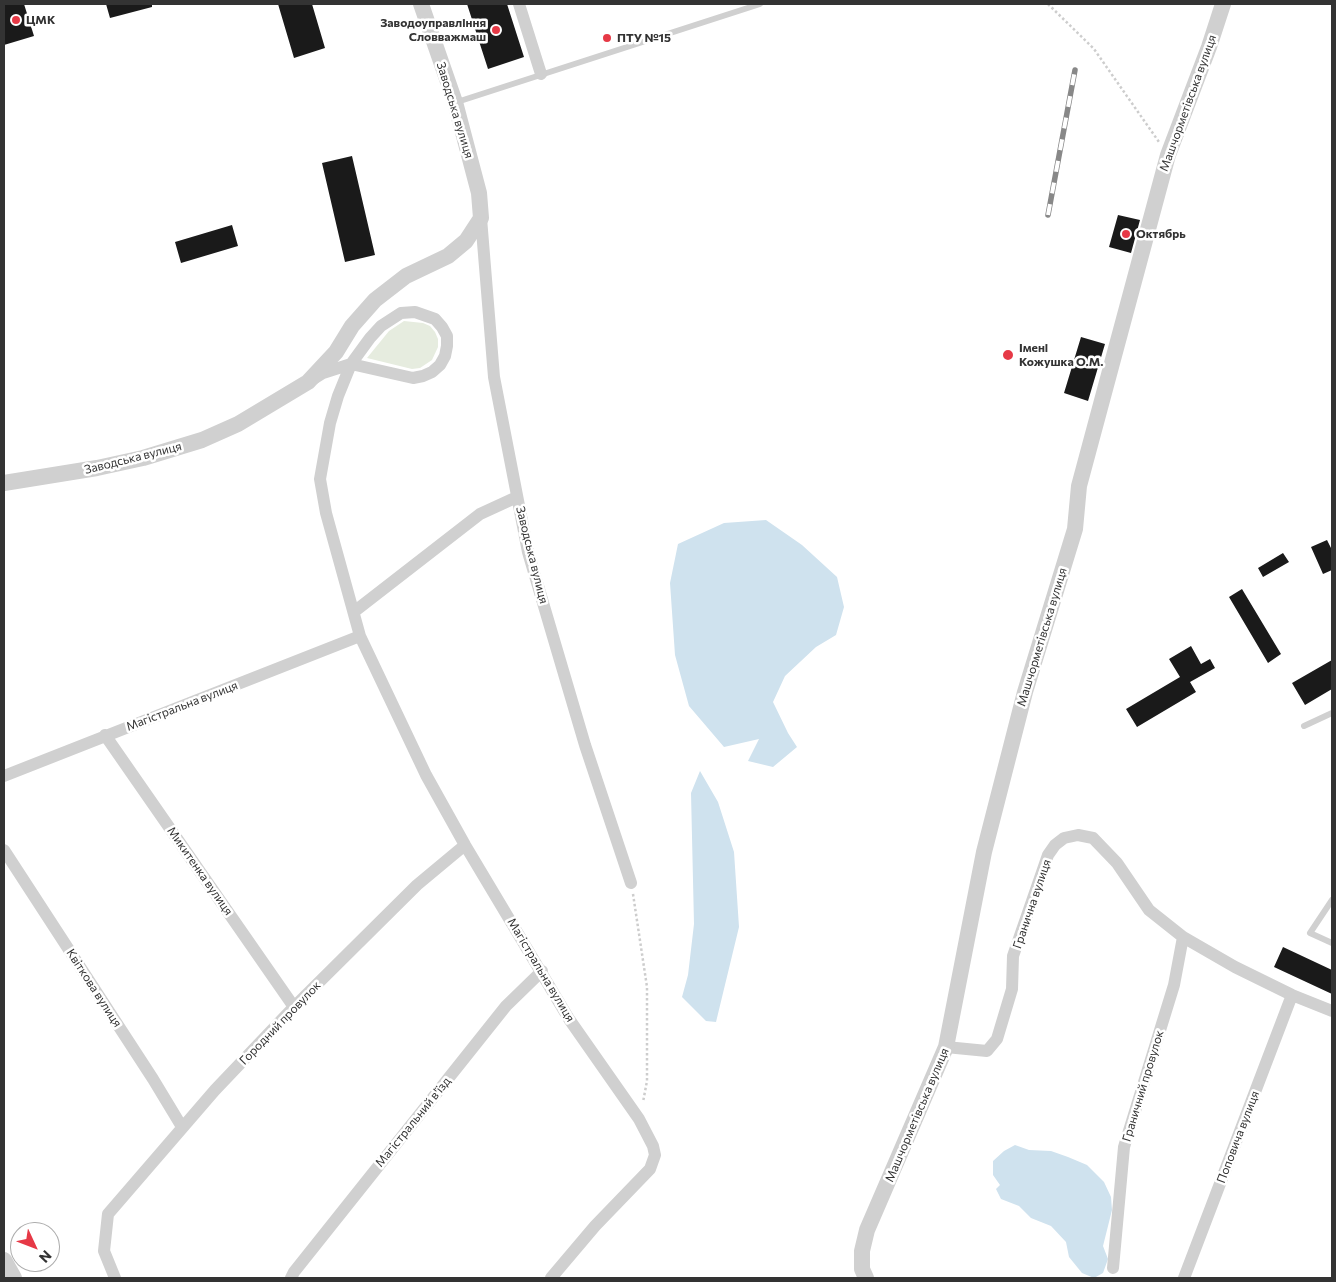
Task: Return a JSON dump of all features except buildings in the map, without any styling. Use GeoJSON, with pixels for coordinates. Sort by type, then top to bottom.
{"type":"FeatureCollection","features":[{"type":"Feature","properties":{"kind":"street","name":"Заводська вулиця"},"geometry":{"type":"LineString","coordinates":[[421,4],[455,102],[480,194],[494,377],[528,552],[580,727],[631,883]]}},
{"type":"Feature","properties":{"kind":"street"},"geometry":{"type":"LineString","coordinates":[[519,4],[541,74]]}},
{"type":"Feature","properties":{"kind":"street","name":"Машчорметівська вулиця"},"geometry":{"type":"LineString","coordinates":[[862,1275],[862,1251],[868,1230],[946,1047],[984,852],[1025,692],[1075,529],[1079,486],[1168,155],[1224,4]]}},
{"type":"Feature","properties":{"kind":"street","name":"Заводська вулиця"},"geometry":{"type":"LineString","coordinates":[[308,382],[336,352],[352,326],[375,300],[406,276],[448,256],[466,241],[481,218]]}},
{"type":"Feature","properties":{"kind":"street"},"geometry":{"type":"LineString","coordinates":[[415,312],[436,319],[447,336],[445,356],[440,365],[432,372],[423,376],[412,378],[351,364],[381,326],[401,313],[415,312]]}},
{"type":"Feature","properties":{"kind":"street","name":"Заводська вулиця"},"geometry":{"type":"LineString","coordinates":[[4,483],[98,468],[142,458],[202,440],[238,424],[323,373],[351,364]]}},
{"type":"Feature","properties":{"kind":"street","name":"Магістральна вулиця"},"geometry":{"type":"LineString","coordinates":[[351,364],[330,422],[320,479],[326,513],[355,611],[360,636],[426,775],[465,845],[570,1019],[640,1119],[653,1146],[655,1155],[650,1169],[595,1226],[551,1278]]}},
{"type":"Feature","properties":{"kind":"street"},"geometry":{"type":"LineString","coordinates":[[355,611],[480,514],[517,497]]}},
{"type":"Feature","properties":{"kind":"street","name":"Магістральна вулиця"},"geometry":{"type":"LineString","coordinates":[[4,776],[360,636]]}},
{"type":"Feature","properties":{"kind":"street","name":"Микитенка вулиця"},"geometry":{"type":"LineString","coordinates":[[106,735],[294,1006]]}},
{"type":"Feature","properties":{"kind":"street","name":"Гранична вулиця"},"geometry":{"type":"LineString","coordinates":[[946,1047],[987,1050],[997,1039],[1012,990],[1013,956],[1048,855],[1055,844],[1064,838],[1078,835],[1093,838],[1117,863],[1149,910],[1184,937],[1234,967],[1332,1012]]}},
{"type":"Feature","properties":{"kind":"street","name":"Городний провулок"},"geometry":{"type":"LineString","coordinates":[[115,1278],[104,1251],[108,1214],[215,1090],[294,1006],[417,885],[465,845]]}},
{"type":"Feature","properties":{"kind":"street","name":"Квіткова вулиця"},"geometry":{"type":"LineString","coordinates":[[4,850],[153,1079],[182,1127]]}},
{"type":"Feature","properties":{"kind":"street","name":"Граничний провулок"},"geometry":{"type":"LineString","coordinates":[[1113,1268],[1124,1147],[1174,985],[1184,937]]}},
{"type":"Feature","properties":{"kind":"street","name":"Магістральний в'їзд"},"geometry":{"type":"LineString","coordinates":[[290,1278],[506,1006],[542,971]]}},
{"type":"Feature","properties":{"kind":"street","name":"Поповича вулиця"},"geometry":{"type":"LineString","coordinates":[[1184,1278],[1292,995]]}},
{"type":"Feature","properties":{"kind":"street"},"geometry":{"type":"LineString","coordinates":[[4,1260],[14,1278]]}},
{"type":"Feature","properties":{"kind":"lane"},"geometry":{"type":"LineString","coordinates":[[455,102],[760,4]]}},
{"type":"Feature","properties":{"kind":"lane"},"geometry":{"type":"LineString","coordinates":[[1304,726],[1332,713]]}},
{"type":"Feature","properties":{"kind":"lane"},"geometry":{"type":"LineString","coordinates":[[1332,900],[1310,933],[1332,943]]}},
{"type":"Feature","properties":{"kind":"path"},"geometry":{"type":"LineString","coordinates":[[1048,4],[1094,49],[1168,155]]}},
{"type":"Feature","properties":{"kind":"path"},"geometry":{"type":"LineString","coordinates":[[631,883],[647,987],[647,1081],[640,1119]]}},
{"type":"Feature","properties":{"kind":"shaded area"},"geometry":{"type":"Polygon","coordinates":[[[404,321],[423,323],[430,326],[435,332],[438,339],[438,347],[432,360],[420,368],[412,369],[367,358],[389,331],[404,321]]]}},
{"type":"Feature","properties":{"kind":"water"},"geometry":{"type":"Polygon","coordinates":[[[766,520],[802,545],[837,577],[844,607],[836,635],[816,647],[785,676],[773,702],[797,747],[773,767],[748,761],[759,739],[724,747],[689,706],[675,655],[670,583],[678,544],[724,523],[766,520]]]}},
{"type":"Feature","properties":{"kind":"water"},"geometry":{"type":"Polygon","coordinates":[[[700,771],[718,802],[734,852],[739,927],[716,1022],[706,1021],[682,997],[688,975],[694,924],[691,793],[700,771]]]}},
{"type":"Feature","properties":{"kind":"water"},"geometry":{"type":"Polygon","coordinates":[[[1015,1145],[1029,1150],[1051,1151],[1068,1157],[1087,1165],[1104,1182],[1111,1197],[1112,1210],[1103,1246],[1108,1259],[1103,1273],[1094,1278],[1082,1273],[1069,1257],[1066,1242],[1051,1226],[1031,1218],[1019,1206],[1001,1199],[996,1189],[1000,1185],[993,1175],[993,1161],[1004,1151],[1015,1145]]]}},
{"type":"Feature","properties":{"kind":"railway"},"geometry":{"type":"LineString","coordinates":[[1048,215],[1075,70]]}},
{"type":"Feature","properties":{"kind":"place","name":"ЦМК"},"geometry":{"type":"Point","coordinates":[16,20]}},
{"type":"Feature","properties":{"kind":"place","name":"Заводоуправління Словважмаш"},"geometry":{"type":"Point","coordinates":[496,30]}},
{"type":"Feature","properties":{"kind":"place","name":"ПТУ №15"},"geometry":{"type":"Point","coordinates":[607,38]}},
{"type":"Feature","properties":{"kind":"place","name":"Октябрь"},"geometry":{"type":"Point","coordinates":[1126,234]}},
{"type":"Feature","properties":{"kind":"place","name":"Імені Кожушка О.М."},"geometry":{"type":"Point","coordinates":[1008,355]}}]}
